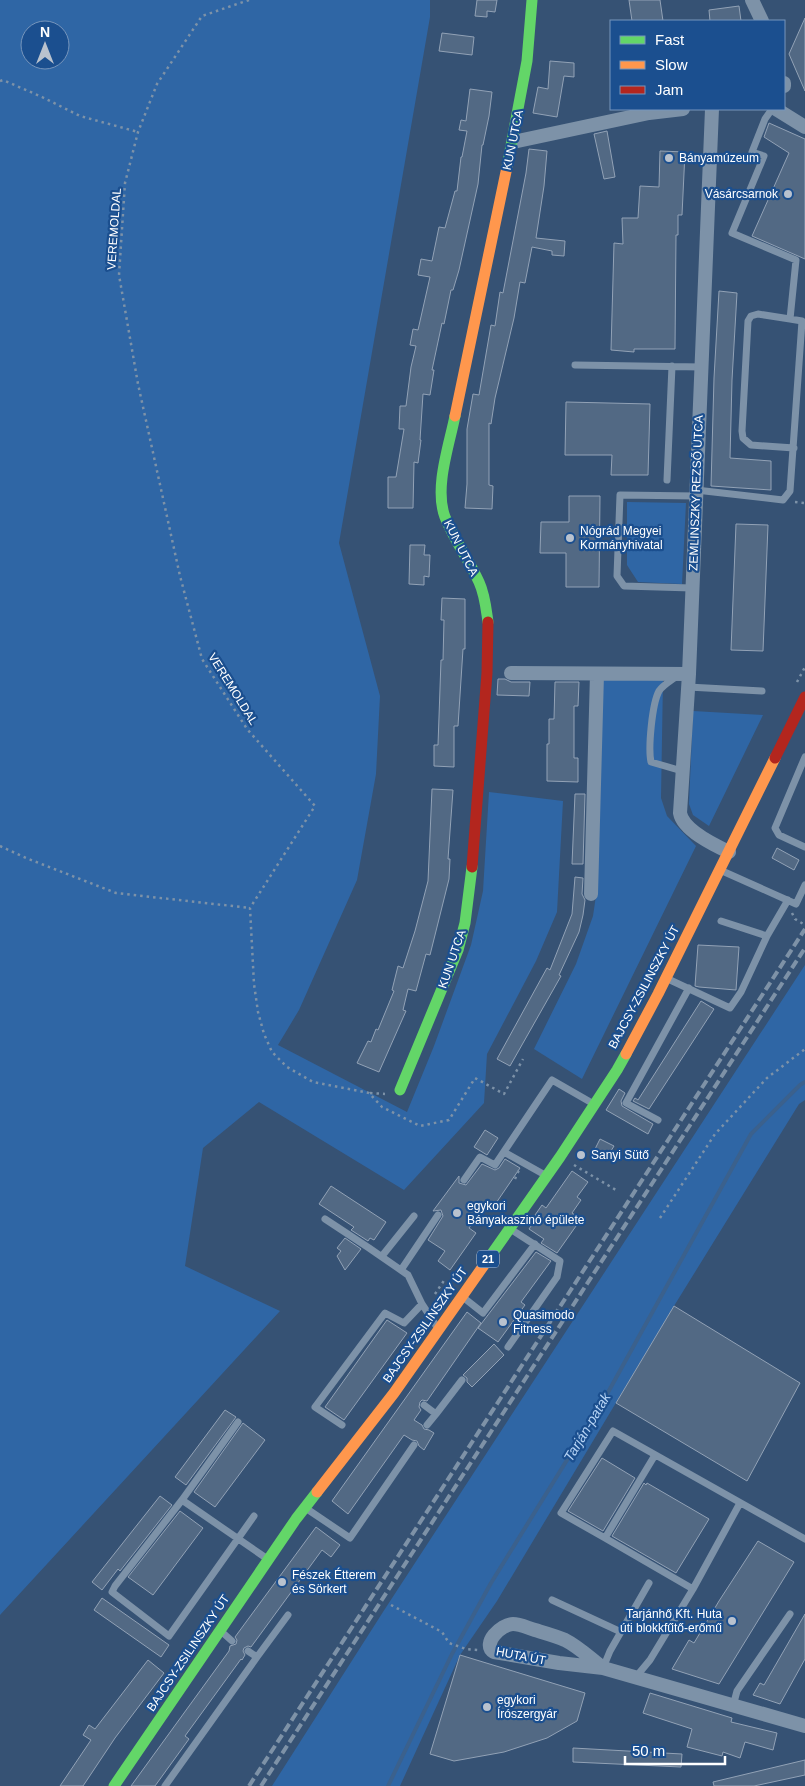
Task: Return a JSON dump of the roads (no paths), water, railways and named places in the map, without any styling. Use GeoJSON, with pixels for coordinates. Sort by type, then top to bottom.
{"type":"FeatureCollection","features":[{"type":"Feature","properties":{"kind":"main road","name":"KUN UTCA"},"geometry":{"type":"LineString","coordinates":[[400,1090],[458,950],[465,923],[470,890],[487,673],[488,612],[479,582],[445,517],[442,504],[441,482],[480,287],[513,142],[527,61],[532,0]]}},
{"type":"Feature","properties":{"kind":"main road","name":"BAJCSY-ZSILINSZKY ÚT"},"geometry":{"type":"LineString","coordinates":[[114,1786],[304,1507],[401,1389],[462,1296],[617,1070],[666,978],[805,697]]}},
{"type":"Feature","properties":{"kind":"street"},"geometry":{"type":"LineString","coordinates":[[754,2],[762,20]]}},
{"type":"Feature","properties":{"kind":"street"},"geometry":{"type":"LineString","coordinates":[[513,142],[649,113],[674,110]]}},
{"type":"Feature","properties":{"kind":"street","name":"ZEMLINSZKY REZSŐ UTCA"},"geometry":{"type":"LineString","coordinates":[[712,110],[692,588],[680,808],[684,824],[729,852]]}},
{"type":"Feature","properties":{"kind":"street"},"geometry":{"type":"LineString","coordinates":[[776,110],[805,126]]}},
{"type":"Feature","properties":{"kind":"street"},"geometry":{"type":"LineString","coordinates":[[511,673],[686,678]]}},
{"type":"Feature","properties":{"kind":"street"},"geometry":{"type":"LineString","coordinates":[[591,894],[597,674]]}},
{"type":"Feature","properties":{"kind":"street","name":"HUTA ÚT"},"geometry":{"type":"LineString","coordinates":[[603,1668],[565,1640],[522,1626],[511,1624],[499,1630],[490,1641],[490,1650],[494,1652],[560,1664],[603,1668],[805,1726]]}},
{"type":"Feature","properties":{"kind":"lane"},"geometry":{"type":"LineString","coordinates":[[773,110],[765,119],[752,152],[764,156],[732,233],[796,260],[790,318]]}},
{"type":"Feature","properties":{"kind":"lane"},"geometry":{"type":"LineString","coordinates":[[692,588],[624,586],[617,576],[620,495],[696,493],[783,500],[790,491],[794,448],[802,321],[758,314],[751,316],[748,321],[743,438],[751,445],[794,448]]}},
{"type":"Feature","properties":{"kind":"lane"},"geometry":{"type":"LineString","coordinates":[[576,365],[702,367]]}},
{"type":"Feature","properties":{"kind":"lane"},"geometry":{"type":"LineString","coordinates":[[667,480],[672,366]]}},
{"type":"Feature","properties":{"kind":"lane"},"geometry":{"type":"LineString","coordinates":[[682,772],[651,762],[649,751],[652,718],[659,691],[686,678],[762,691]]}},
{"type":"Feature","properties":{"kind":"lane"},"geometry":{"type":"LineString","coordinates":[[805,757],[775,828],[779,835],[805,848]]}},
{"type":"Feature","properties":{"kind":"lane"},"geometry":{"type":"LineString","coordinates":[[720,870],[796,904],[805,885]]}},
{"type":"Feature","properties":{"kind":"lane"},"geometry":{"type":"LineString","coordinates":[[666,978],[730,1008],[741,992],[767,936],[788,900]]}},
{"type":"Feature","properties":{"kind":"lane"},"geometry":{"type":"LineString","coordinates":[[722,921],[767,936]]}},
{"type":"Feature","properties":{"kind":"lane"},"geometry":{"type":"LineString","coordinates":[[658,1120],[626,1103],[689,988]]}},
{"type":"Feature","properties":{"kind":"lane"},"geometry":{"type":"LineString","coordinates":[[464,1180],[480,1157],[495,1166],[552,1080],[594,1105]]}},
{"type":"Feature","properties":{"kind":"lane"},"geometry":{"type":"LineString","coordinates":[[504,1152],[546,1176]]}},
{"type":"Feature","properties":{"kind":"lane"},"geometry":{"type":"LineString","coordinates":[[382,1256],[414,1216]]}},
{"type":"Feature","properties":{"kind":"lane"},"geometry":{"type":"LineString","coordinates":[[401,1270],[438,1216]]}},
{"type":"Feature","properties":{"kind":"lane"},"geometry":{"type":"LineString","coordinates":[[325,1219],[408,1275],[422,1304],[439,1330]]}},
{"type":"Feature","properties":{"kind":"lane"},"geometry":{"type":"LineString","coordinates":[[508,1347],[557,1277],[560,1261],[510,1228]]}},
{"type":"Feature","properties":{"kind":"lane"},"geometry":{"type":"LineString","coordinates":[[462,1296],[483,1312],[535,1244]]}},
{"type":"Feature","properties":{"kind":"lane"},"geometry":{"type":"LineString","coordinates":[[342,1425],[315,1407],[385,1313],[404,1323],[422,1304]]}},
{"type":"Feature","properties":{"kind":"lane"},"geometry":{"type":"LineString","coordinates":[[427,1425],[462,1380]]}},
{"type":"Feature","properties":{"kind":"lane"},"geometry":{"type":"LineString","coordinates":[[424,1405],[436,1414]]}},
{"type":"Feature","properties":{"kind":"lane"},"geometry":{"type":"LineString","coordinates":[[238,1422],[112,1592],[169,1636],[254,1516]]}},
{"type":"Feature","properties":{"kind":"lane"},"geometry":{"type":"LineString","coordinates":[[693,1589],[561,1513],[613,1431],[805,1539]]}},
{"type":"Feature","properties":{"kind":"lane"},"geometry":{"type":"LineString","coordinates":[[304,1507],[350,1538],[414,1445]]}},
{"type":"Feature","properties":{"kind":"lane"},"geometry":{"type":"LineString","coordinates":[[605,1538],[655,1455]]}},
{"type":"Feature","properties":{"kind":"lane"},"geometry":{"type":"LineString","coordinates":[[182,1500],[268,1560]]}},
{"type":"Feature","properties":{"kind":"lane"},"geometry":{"type":"LineString","coordinates":[[634,1678],[650,1660],[693,1589],[740,1503]]}},
{"type":"Feature","properties":{"kind":"lane"},"geometry":{"type":"LineString","coordinates":[[603,1668],[610,1651],[649,1583]]}},
{"type":"Feature","properties":{"kind":"lane"},"geometry":{"type":"LineString","coordinates":[[552,1600],[621,1632]]}},
{"type":"Feature","properties":{"kind":"lane"},"geometry":{"type":"LineString","coordinates":[[733,1706],[738,1691],[790,1614]]}},
{"type":"Feature","properties":{"kind":"lane"},"geometry":{"type":"LineString","coordinates":[[165,1786],[288,1616]]}},
{"type":"Feature","properties":{"kind":"lane"},"geometry":{"type":"LineString","coordinates":[[221,1631],[232,1641]]}},
{"type":"Feature","properties":{"kind":"lane"},"geometry":{"type":"LineString","coordinates":[[248,1651],[257,1658]]}},
{"type":"Feature","properties":{"kind":"waterway","name":"Tarján-patak"},"geometry":{"type":"LineString","coordinates":[[388,1786],[452,1654],[491,1583],[601,1405],[751,1134],[805,1082]]}},
{"type":"Feature","properties":{"kind":"railway"},"geometry":{"type":"LineString","coordinates":[[249,1786],[805,929]]}},
{"type":"Feature","properties":{"kind":"railway"},"geometry":{"type":"LineString","coordinates":[[261,1786],[805,948]]}},
{"type":"Feature","properties":{"kind":"place","name":"Bányamúzeum"},"geometry":{"type":"Point","coordinates":[669,158]}},
{"type":"Feature","properties":{"kind":"place","name":"Vásárcsarnok"},"geometry":{"type":"Point","coordinates":[788,194]}},
{"type":"Feature","properties":{"kind":"place","name":"Nógrád Megyei Kormányhivatal"},"geometry":{"type":"Point","coordinates":[570,538]}},
{"type":"Feature","properties":{"kind":"place","name":"Sanyi Sütő"},"geometry":{"type":"Point","coordinates":[581,1155]}},
{"type":"Feature","properties":{"kind":"place","name":"egykori Bányakaszinó épülete"},"geometry":{"type":"Point","coordinates":[457,1213]}},
{"type":"Feature","properties":{"kind":"place","name":"Quasimodo Fitness"},"geometry":{"type":"Point","coordinates":[503,1322]}},
{"type":"Feature","properties":{"kind":"place","name":"Fészek Étterem és Sörkert"},"geometry":{"type":"Point","coordinates":[282,1582]}},
{"type":"Feature","properties":{"kind":"place","name":"Tarjánhő Kft. Huta úti blokkfűtő-erőmű"},"geometry":{"type":"Point","coordinates":[732,1621]}},
{"type":"Feature","properties":{"kind":"place","name":"egykori Írószergyár"},"geometry":{"type":"Point","coordinates":[487,1707]}}]}
